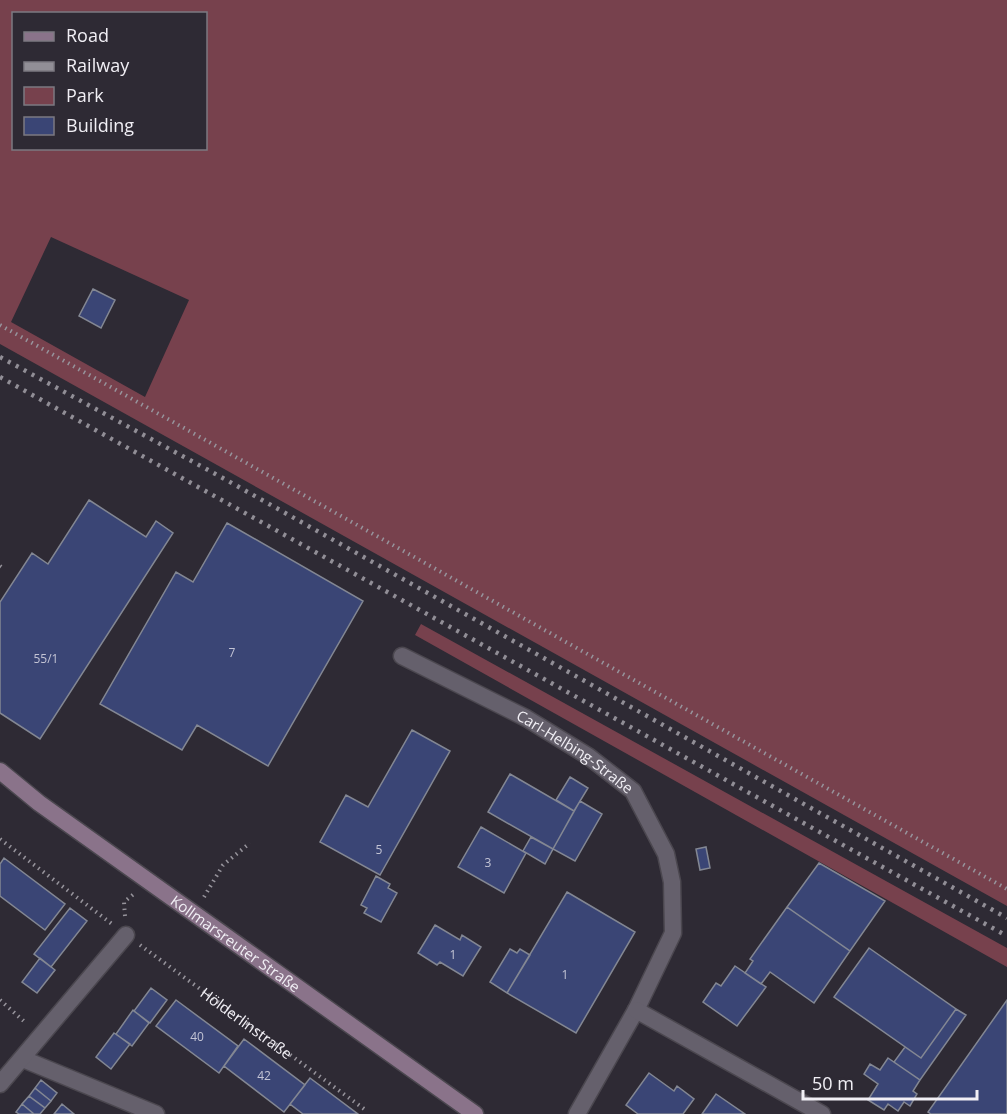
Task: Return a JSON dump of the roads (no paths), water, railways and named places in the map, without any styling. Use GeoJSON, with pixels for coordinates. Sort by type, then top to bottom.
{"type":"FeatureCollection","features":[{"type":"Feature","properties":{"kind":"main road","name":"Kollmarsreuter Straße"},"geometry":{"type":"LineString","coordinates":[[0,771],[39,803],[151,880],[357,1032],[476,1114]]}},
{"type":"Feature","properties":{"kind":"street","name":"Carl-Helbing-Straße"},"geometry":{"type":"LineString","coordinates":[[402,656],[526,718],[588,756],[633,791],[666,854],[672,882],[673,933],[636,1010],[577,1114]]}},
{"type":"Feature","properties":{"kind":"street"},"geometry":{"type":"LineString","coordinates":[[0,1084],[126,935]]}},
{"type":"Feature","properties":{"kind":"street"},"geometry":{"type":"LineString","coordinates":[[636,1010],[822,1114]]}},
{"type":"Feature","properties":{"kind":"street"},"geometry":{"type":"LineString","coordinates":[[23,1059],[156,1114]]}},
{"type":"Feature","properties":{"kind":"railway"},"geometry":{"type":"LineString","coordinates":[[0,357],[221,477],[1007,918]]}},
{"type":"Feature","properties":{"kind":"railway"},"geometry":{"type":"LineString","coordinates":[[0,377],[1007,936]]}}]}
